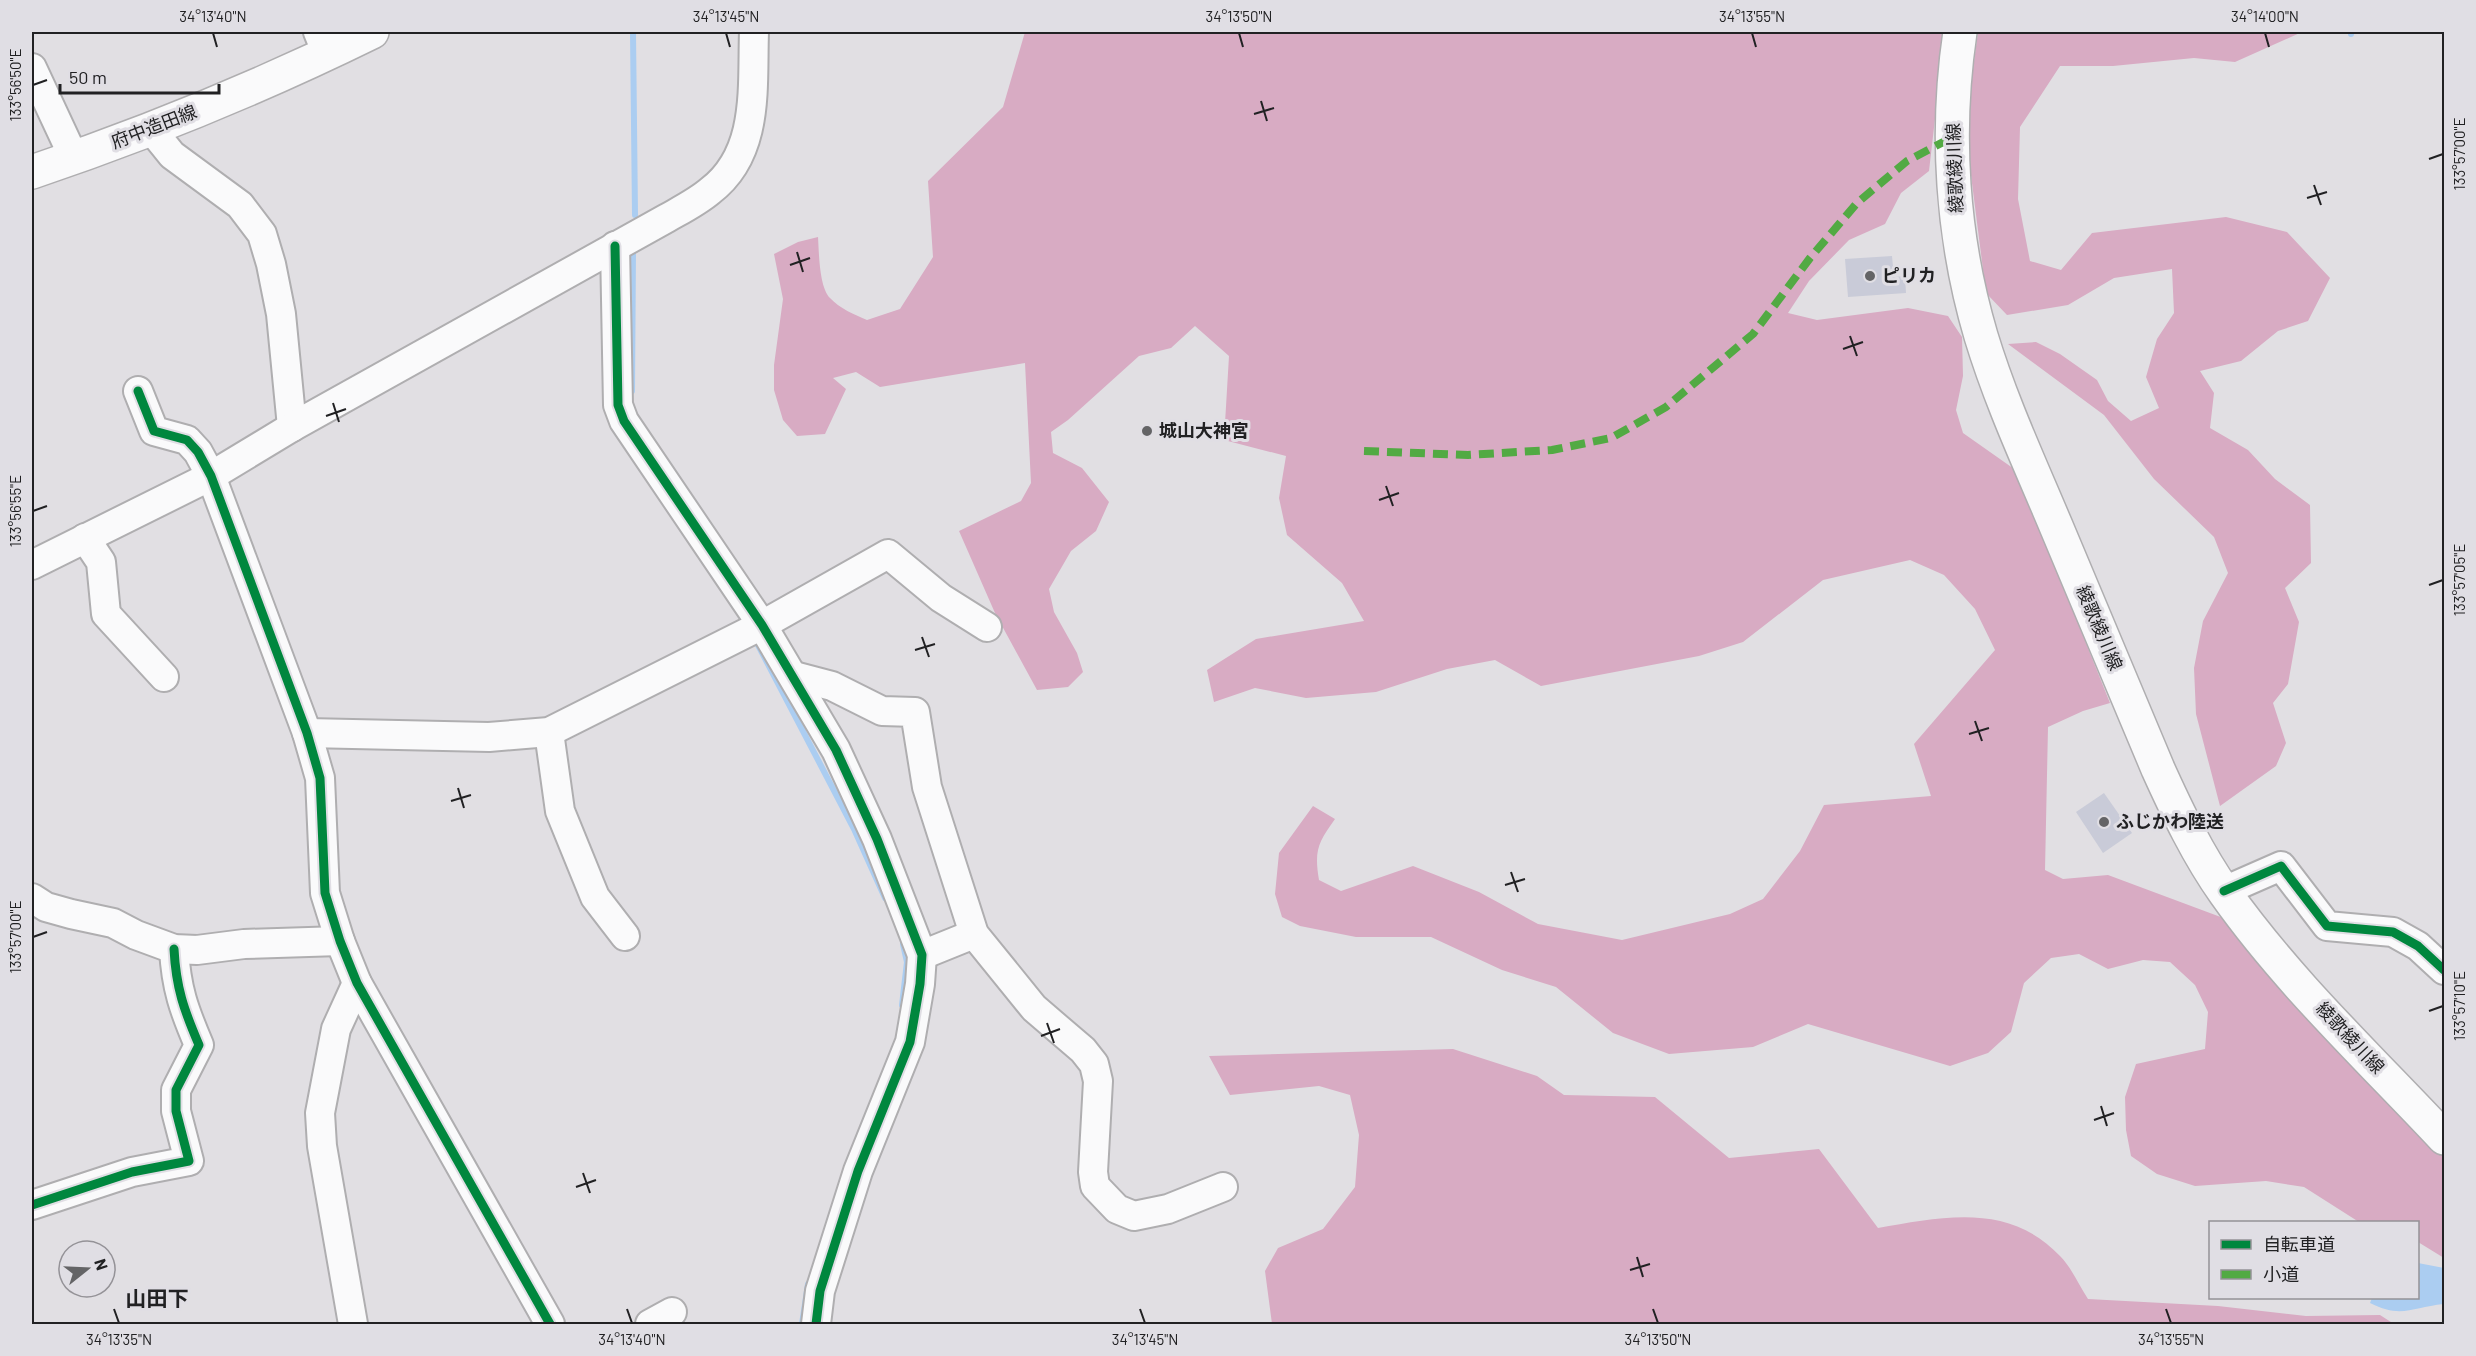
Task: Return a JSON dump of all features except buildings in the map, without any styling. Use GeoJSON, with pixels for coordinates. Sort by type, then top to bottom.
{"type":"FeatureCollection","features":[{"type":"Feature","properties":{"kind":"main road","name":"府中造田線"},"geometry":{"type":"LineString","coordinates":[[32,172],[151,129],[253,87],[323,43],[372,32]]}},
{"type":"Feature","properties":{"kind":"main road","name":"綾歌綾川線"},"geometry":{"type":"LineString","coordinates":[[1960,32],[1951,138],[1959,237],[1968,285],[1982,338],[2004,402],[2158,769],[2178,812],[2224,891],[2292,977],[2445,1138]]}},
{"type":"Feature","properties":{"kind":"street"},"geometry":{"type":"LineString","coordinates":[[32,565],[211,476],[711,191],[739,156],[747,141],[754,32]]}},
{"type":"Feature","properties":{"kind":"street"},"geometry":{"type":"LineString","coordinates":[[32,68],[74,158]]}},
{"type":"Feature","properties":{"kind":"street"},"geometry":{"type":"LineString","coordinates":[[151,129],[172,155],[240,205],[262,234],[271,264],[281,314],[292,428]]}},
{"type":"Feature","properties":{"kind":"street"},"geometry":{"type":"LineString","coordinates":[[615,246],[618,405],[624,421],[762,625],[836,750],[877,839],[922,955],[920,984],[910,1042],[858,1170],[820,1291],[816,1324]]}},
{"type":"Feature","properties":{"kind":"street"},"geometry":{"type":"LineString","coordinates":[[138,391],[154,431],[187,440],[198,452],[211,476],[308,732],[320,778],[325,893],[357,983],[550,1324]]}},
{"type":"Feature","properties":{"kind":"street"},"geometry":{"type":"LineString","coordinates":[[85,538],[101,562],[106,614],[164,677]]}},
{"type":"Feature","properties":{"kind":"street"},"geometry":{"type":"LineString","coordinates":[[308,732],[489,737],[549,732],[762,625],[888,554],[941,598],[987,627]]}},
{"type":"Feature","properties":{"kind":"street"},"geometry":{"type":"LineString","coordinates":[[794,676],[831,686],[882,711],[915,712],[927,787],[974,934],[1034,1008],[1083,1050],[1094,1064],[1098,1081],[1093,1172],[1095,1186],[1117,1209],[1134,1216],[1168,1209],[1223,1187]]}},
{"type":"Feature","properties":{"kind":"street"},"geometry":{"type":"LineString","coordinates":[[549,732],[560,811],[595,897],[625,936]]}},
{"type":"Feature","properties":{"kind":"street"},"geometry":{"type":"LineString","coordinates":[[2224,891],[2282,866],[2327,926],[2393,932],[2418,946],[2445,970]]}},
{"type":"Feature","properties":{"kind":"street"},"geometry":{"type":"LineString","coordinates":[[32,898],[46,907],[113,923],[135,935],[174,949],[198,950],[244,944],[340,940]]}},
{"type":"Feature","properties":{"kind":"street"},"geometry":{"type":"LineString","coordinates":[[922,955],[974,934]]}},
{"type":"Feature","properties":{"kind":"street"},"geometry":{"type":"LineString","coordinates":[[32,1205],[132,1172],[189,1161],[176,1111],[176,1090],[199,1045],[183,1008],[175,979],[174,949]]}},
{"type":"Feature","properties":{"kind":"street"},"geometry":{"type":"LineString","coordinates":[[353,1324],[322,1146],[320,1113],[336,1029],[357,983]]}},
{"type":"Feature","properties":{"kind":"shaded area"},"geometry":{"type":"Polygon","coordinates":[[[1025,32],[1945,32],[1929,171],[1901,193],[1885,224],[1849,240],[1809,281],[1788,313],[1817,320],[1908,308],[1948,316],[1962,337],[1963,376],[1956,410],[1963,433],[2017,471],[2110,703],[2083,711],[2048,727],[2045,870],[2063,879],[2108,875],[2226,919],[2444,1157],[2444,1258],[2419,1243],[2419,1221],[2357,1221],[2304,1187],[2266,1181],[2195,1186],[2157,1174],[2131,1156],[2126,1130],[2125,1097],[2136,1064],[2205,1049],[2208,1012],[2195,985],[2170,962],[2143,960],[2108,969],[2079,954],[2051,958],[2024,983],[2011,1032],[1988,1053],[1950,1066],[1808,1024],[1753,1047],[1669,1054],[1613,1033],[1556,987],[1502,970],[1431,937],[1356,937],[1300,926],[1282,917],[1275,894],[1279,853],[1313,806],[1335,819],[1321,841],[1317,854],[1319,880],[1341,891],[1413,866],[1479,892],[1538,924],[1622,940],[1730,914],[1763,899],[1800,851],[1824,805],[1931,796],[1914,744],[1995,650],[1975,609],[1944,575],[1910,560],[1823,580],[1743,642],[1699,656],[1541,686],[1495,660],[1447,669],[1376,692],[1306,698],[1255,688],[1214,702],[1207,670],[1256,639],[1364,621],[1342,583],[1287,535],[1279,498],[1286,456],[1224,440],[1229,356],[1195,326],[1171,348],[1139,356],[1068,420],[1051,432],[1053,453],[1082,468],[1109,502],[1096,531],[1071,551],[1049,589],[1054,612],[1077,653],[1083,672],[1068,687],[1037,690],[995,613],[959,531],[1021,501],[1031,483],[1025,363],[880,387],[856,372],[833,378],[846,389],[825,434],[797,436],[783,420],[774,390],[774,365],[783,299],[774,254],[798,242],[818,237],[822,278],[826,293],[834,302],[867,320],[900,309],[933,257],[928,181],[1003,107],[1025,32]]]}},
{"type":"Feature","properties":{"kind":"shaded area"},"geometry":{"type":"Polygon","coordinates":[[[1978,32],[2302,32],[2235,62],[2194,58],[2113,66],[2060,66],[2020,127],[2018,199],[2030,261],[2061,270],[2092,233],[2226,217],[2287,232],[2330,278],[2308,321],[2278,331],[2241,361],[2200,371],[2214,393],[2210,428],[2248,450],[2275,479],[2310,505],[2311,563],[2285,588],[2299,622],[2288,684],[2273,703],[2286,743],[2276,766],[2220,806],[2196,714],[2194,668],[2203,621],[2228,573],[2214,537],[2154,479],[2104,415],[2008,344],[2036,342],[2060,354],[2097,380],[2108,401],[2131,421],[2159,408],[2146,377],[2157,339],[2174,313],[2172,269],[2114,278],[2068,305],[2007,315],[1986,293],[1965,128],[1978,32]]]}},
{"type":"Feature","properties":{"kind":"shaded area"},"geometry":{"type":"Polygon","coordinates":[[[1453,1049],[1537,1076],[1564,1095],[1655,1097],[1729,1158],[1819,1149],[1878,1228],[1951,1218],[1997,1221],[2019,1227],[2040,1239],[2064,1260],[2088,1299],[2218,1306],[2306,1316],[2380,1315],[2394,1324],[1272,1324],[1265,1271],[1278,1248],[1323,1229],[1355,1187],[1359,1135],[1350,1095],[1319,1086],[1230,1095],[1209,1056],[1453,1049]]]}},
{"type":"Feature","properties":{"kind":"water"},"geometry":{"type":"Polygon","coordinates":[[[2419,1263],[2444,1268],[2444,1304],[2399,1311],[2381,1308],[2370,1303],[2372,1299],[2419,1299],[2419,1263]]]}},
{"type":"Feature","properties":{"kind":"waterway"},"geometry":{"type":"LineString","coordinates":[[633,32],[635,215]]}},
{"type":"Feature","properties":{"kind":"waterway"},"geometry":{"type":"LineString","coordinates":[[632,391],[633,251]]}},
{"type":"Feature","properties":{"kind":"waterway"},"geometry":{"type":"LineString","coordinates":[[758,645],[854,829],[885,898]]}},
{"type":"Feature","properties":{"kind":"waterway"},"geometry":{"type":"LineString","coordinates":[[902,1005],[907,962],[903,944]]}},
{"type":"Feature","properties":{"kind":"waterway"},"geometry":{"type":"LineString","coordinates":[[802,1324],[808,1284]]}},
{"type":"Feature","properties":{"kind":"marked path"},"geometry":{"type":"LineString","coordinates":[[1364,451],[1468,455],[1552,450],[1611,438],[1666,407],[1753,334],[1810,258],[1857,203],[1907,161],[1951,138]]}},
{"type":"Feature","properties":{"kind":"cycle path"},"geometry":{"type":"LineString","coordinates":[[615,246],[618,405],[624,421],[762,625],[836,750],[877,839],[922,955],[920,984],[910,1042],[858,1171],[820,1291],[816,1324]]}},
{"type":"Feature","properties":{"kind":"cycle path"},"geometry":{"type":"LineString","coordinates":[[138,391],[154,431],[187,440],[198,452],[211,476],[307,733],[320,778],[325,893],[340,941],[357,983],[550,1324]]}},
{"type":"Feature","properties":{"kind":"cycle path"},"geometry":{"type":"LineString","coordinates":[[2224,891],[2281,866],[2327,926],[2393,932],[2418,946],[2444,970]]}},
{"type":"Feature","properties":{"kind":"cycle path"},"geometry":{"type":"LineString","coordinates":[[32,1205],[132,1172],[189,1161],[176,1111],[176,1090],[199,1045],[182,998],[174,949]]}},
{"type":"Feature","properties":{"kind":"place","name":"ピリカ"},"geometry":{"type":"Point","coordinates":[1870,276]}},
{"type":"Feature","properties":{"kind":"place","name":"城山大神宮"},"geometry":{"type":"Point","coordinates":[1147,431]}},
{"type":"Feature","properties":{"kind":"place","name":"ふじかわ陸送"},"geometry":{"type":"Point","coordinates":[2104,822]}},
{"type":"Feature","properties":{"kind":"district","name":"山田下"},"geometry":{"type":"Point","coordinates":[157,1299]}}]}
